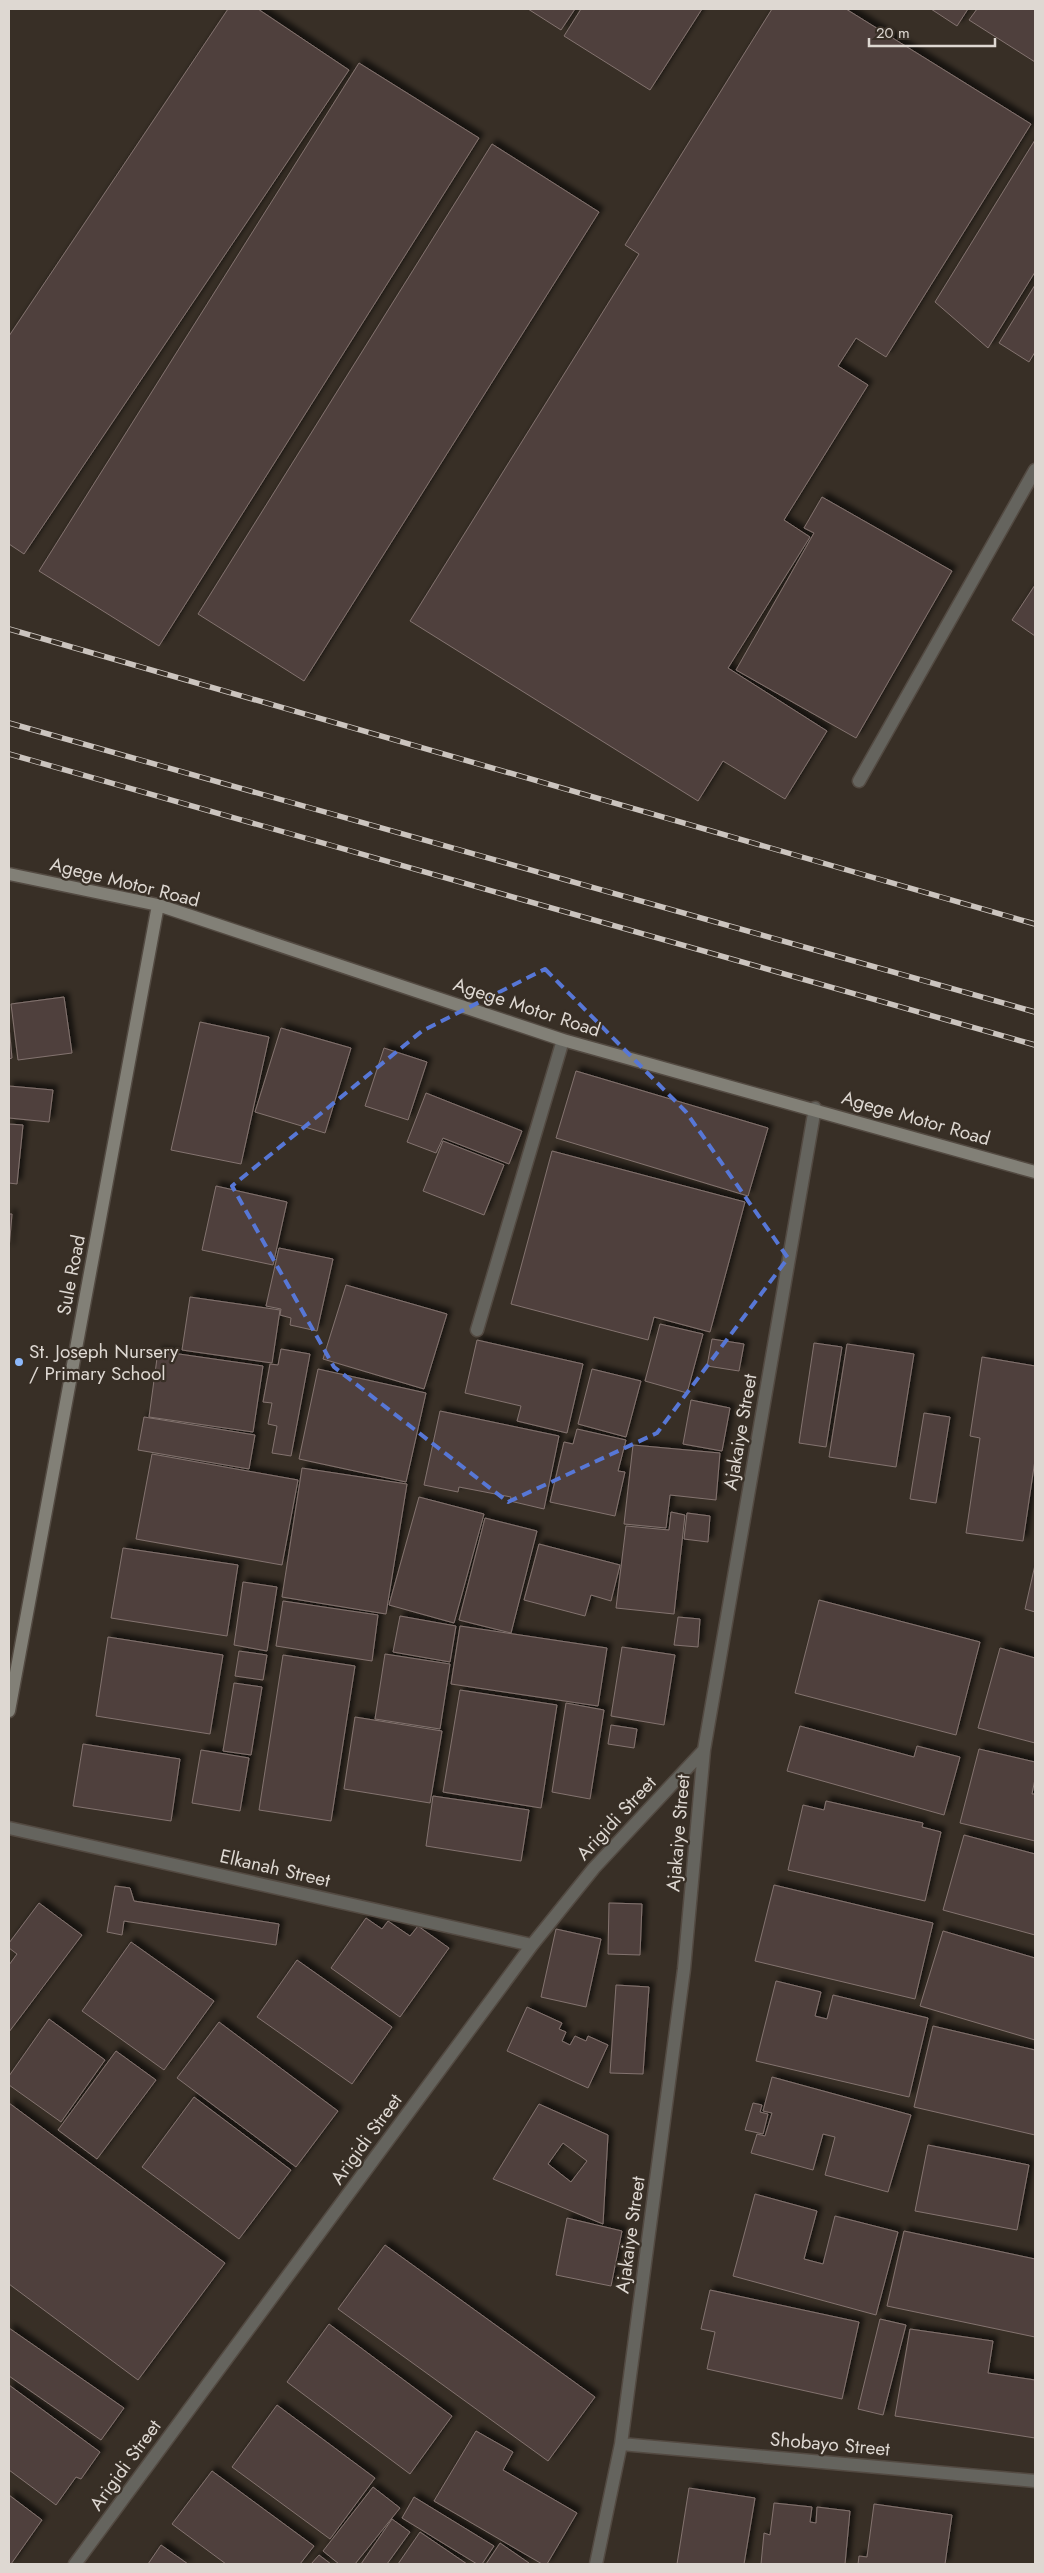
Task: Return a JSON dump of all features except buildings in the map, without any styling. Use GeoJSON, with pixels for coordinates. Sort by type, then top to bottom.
{"type":"FeatureCollection","features":[{"type":"Feature","properties":{"kind":"main road","name":"Agege Motor Road"},"geometry":{"type":"LineString","coordinates":[[9,874],[158,905],[564,1040],[815,1108],[1035,1172]]}},
{"type":"Feature","properties":{"kind":"main road","name":"Sule Road"},"geometry":{"type":"LineString","coordinates":[[9,1710],[158,905]]}},
{"type":"Feature","properties":{"kind":"street"},"geometry":{"type":"LineString","coordinates":[[859,781],[1035,470]]}},
{"type":"Feature","properties":{"kind":"street"},"geometry":{"type":"LineString","coordinates":[[478,1330],[564,1040]]}},
{"type":"Feature","properties":{"kind":"street","name":"Ajakaiye Street"},"geometry":{"type":"LineString","coordinates":[[596,2564],[621,2444],[684,1969],[704,1750],[815,1108]]}},
{"type":"Feature","properties":{"kind":"street","name":"Arigidi Street"},"geometry":{"type":"LineString","coordinates":[[75,2564],[532,1945],[594,1868],[704,1750]]}},
{"type":"Feature","properties":{"kind":"street","name":"Elkanah Street"},"geometry":{"type":"LineString","coordinates":[[9,1828],[532,1945]]}},
{"type":"Feature","properties":{"kind":"street","name":"Shobayo Street"},"geometry":{"type":"LineString","coordinates":[[621,2444],[1035,2481]]}},
{"type":"Feature","properties":{"kind":"highlighted area"},"geometry":{"type":"Polygon","coordinates":[[[545,969],[686,1112],[788,1258],[657,1433],[508,1502],[334,1367],[232,1186],[422,1031],[545,969]]]}},
{"type":"Feature","properties":{"kind":"railway"},"geometry":{"type":"LineString","coordinates":[[9,629],[1035,924]]}},
{"type":"Feature","properties":{"kind":"railway"},"geometry":{"type":"LineString","coordinates":[[9,723],[1035,1012]]}},
{"type":"Feature","properties":{"kind":"railway"},"geometry":{"type":"LineString","coordinates":[[9,754],[1035,1045]]}},
{"type":"Feature","properties":{"kind":"place","name":"St. Joseph Nursery / Primary School"},"geometry":{"type":"Point","coordinates":[19,1362]}}]}
